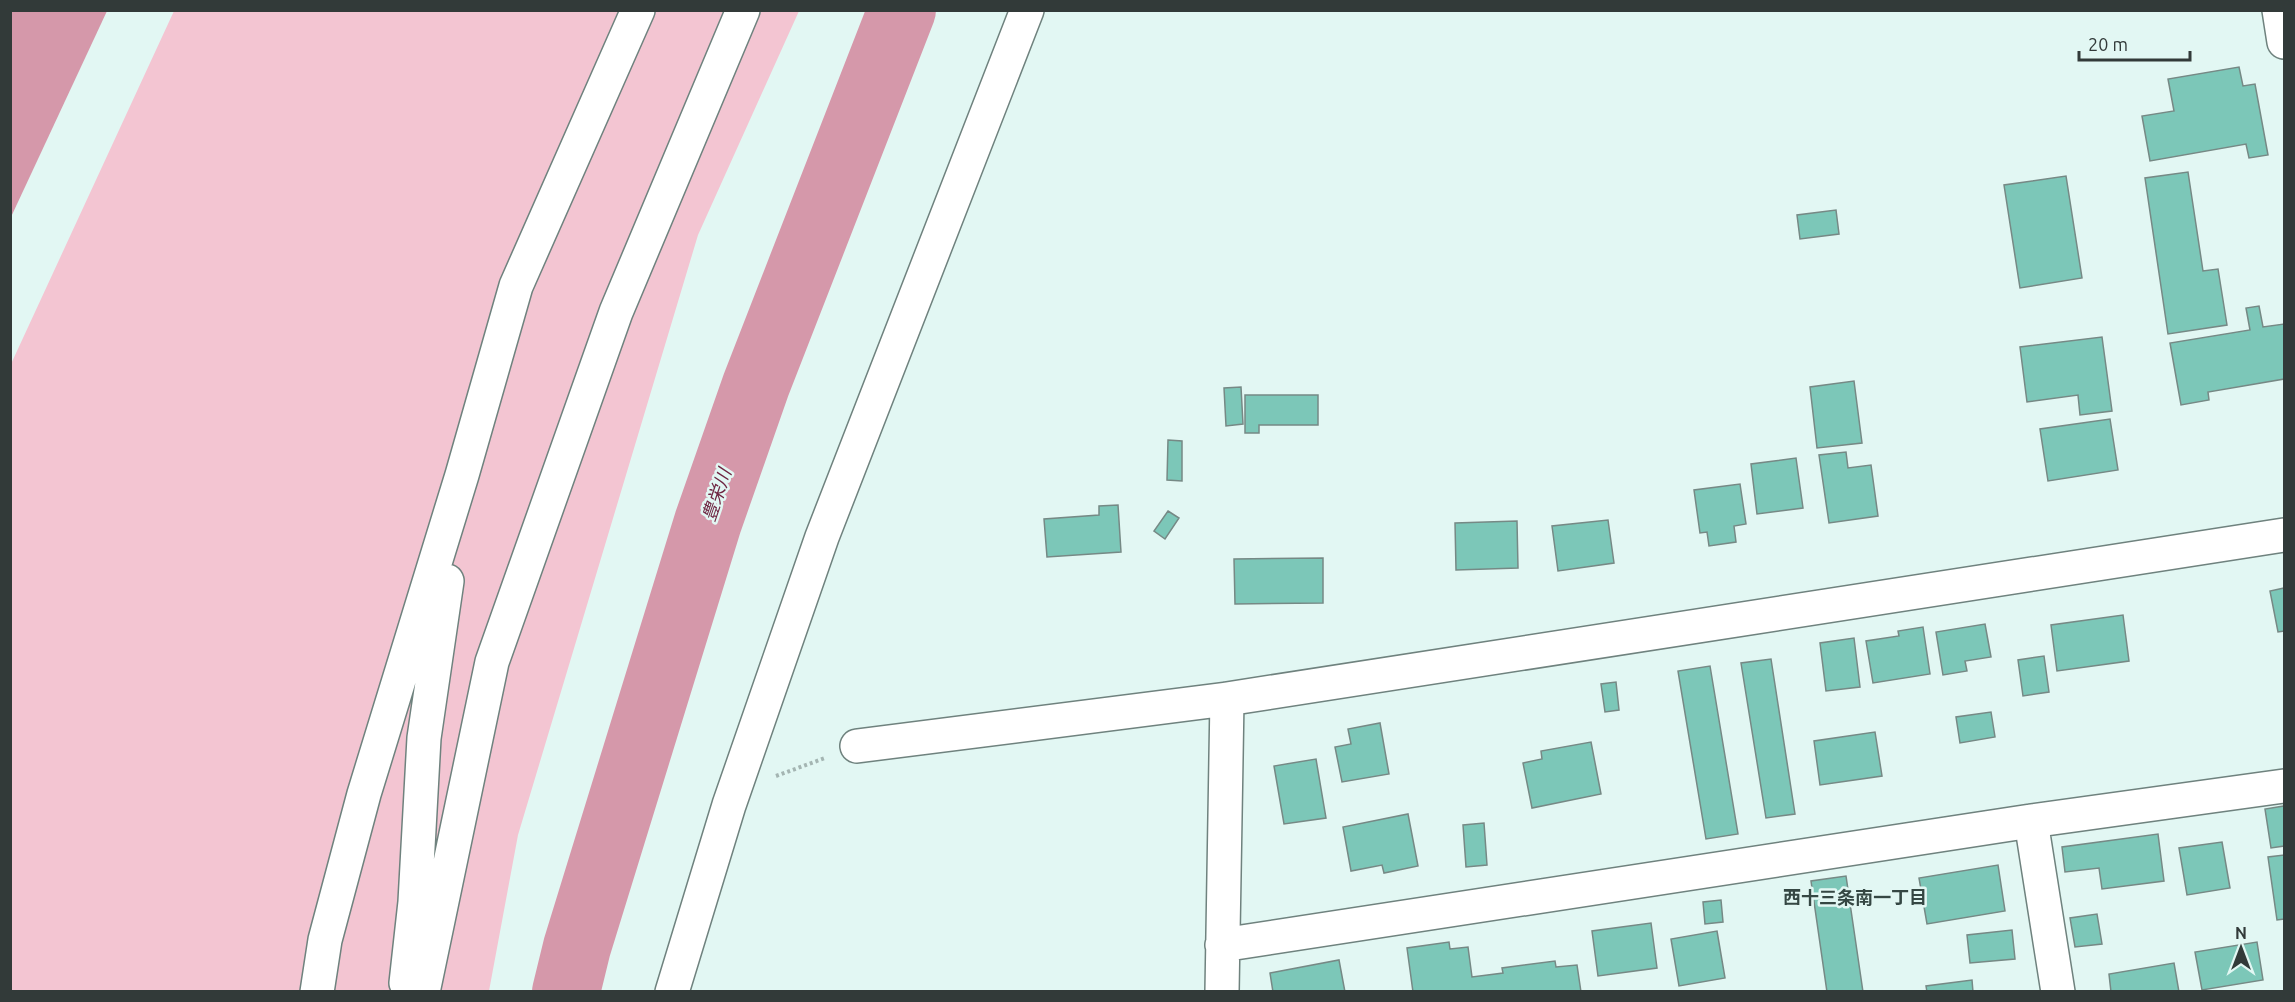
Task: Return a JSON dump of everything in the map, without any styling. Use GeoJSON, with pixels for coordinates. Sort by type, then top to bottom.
{"type":"FeatureCollection","features":[{"type":"Feature","properties":{"kind":"street"},"geometry":{"type":"LineString","coordinates":[[317,992],[325,940],[364,794],[462,475],[516,286],[638,10]]}},
{"type":"Feature","properties":{"kind":"street"},"geometry":{"type":"LineString","coordinates":[[423,992],[492,662],[616,312],[743,10]]}},
{"type":"Feature","properties":{"kind":"street"},"geometry":{"type":"LineString","coordinates":[[672,992],[733,792],[822,537],[1027,10]]}},
{"type":"Feature","properties":{"kind":"street"},"geometry":{"type":"LineString","coordinates":[[2279,10],[2284,42]]}},
{"type":"Feature","properties":{"kind":"street"},"geometry":{"type":"LineString","coordinates":[[405,992],[415,902],[424,738],[462,475]]}},
{"type":"Feature","properties":{"kind":"street"},"geometry":{"type":"LineString","coordinates":[[857,746],[1227,699],[2284,536]]}},
{"type":"Feature","properties":{"kind":"street"},"geometry":{"type":"LineString","coordinates":[[1222,992],[1227,699]]}},
{"type":"Feature","properties":{"kind":"street"},"geometry":{"type":"LineString","coordinates":[[1222,945],[2031,821],[2284,786]]}},
{"type":"Feature","properties":{"kind":"street"},"geometry":{"type":"LineString","coordinates":[[2031,821],[2058,992]]}},
{"type":"Feature","properties":{"kind":"path"},"geometry":{"type":"LineString","coordinates":[[733,792],[857,746]]}},
{"type":"Feature","properties":{"kind":"shaded area"},"geometry":{"type":"Polygon","coordinates":[[[10,11],[107,11],[11,217],[10,11]]]}},
{"type":"Feature","properties":{"kind":"shaded area"},"geometry":{"type":"Polygon","coordinates":[[[174,11],[799,11],[698,235],[518,835],[489,991],[11,992],[11,364],[174,11]]]}},
{"type":"Feature","properties":{"kind":"building"},"geometry":{"type":"Polygon","coordinates":[[[2239,67],[2243,86],[2255,84],[2268,155],[2249,158],[2246,144],[2150,161],[2142,116],[2174,111],[2168,79],[2239,67]]]}},
{"type":"Feature","properties":{"kind":"building"},"geometry":{"type":"Polygon","coordinates":[[[2188,172],[2203,271],[2218,269],[2227,325],[2168,334],[2145,178],[2188,172]]]}},
{"type":"Feature","properties":{"kind":"building"},"geometry":{"type":"Polygon","coordinates":[[[2066,176],[2082,278],[2020,288],[2004,185],[2066,176]]]}},
{"type":"Feature","properties":{"kind":"building"},"geometry":{"type":"Polygon","coordinates":[[[1836,210],[1839,234],[1800,239],[1797,215],[1836,210]]]}},
{"type":"Feature","properties":{"kind":"building"},"geometry":{"type":"Polygon","coordinates":[[[2259,306],[2263,327],[2284,324],[2284,379],[2208,392],[2209,400],[2181,405],[2170,343],[2250,330],[2246,308],[2259,306]]]}},
{"type":"Feature","properties":{"kind":"building"},"geometry":{"type":"Polygon","coordinates":[[[2102,337],[2112,411],[2080,415],[2078,395],[2027,402],[2020,347],[2102,337]]]}},
{"type":"Feature","properties":{"kind":"building"},"geometry":{"type":"Polygon","coordinates":[[[1854,381],[1862,443],[1817,448],[1810,387],[1854,381]]]}},
{"type":"Feature","properties":{"kind":"building"},"geometry":{"type":"Polygon","coordinates":[[[1241,387],[1243,424],[1226,426],[1224,388],[1241,387]]]}},
{"type":"Feature","properties":{"kind":"building"},"geometry":{"type":"Polygon","coordinates":[[[1245,395],[1318,395],[1318,425],[1259,425],[1259,433],[1245,433],[1245,395]]]}},
{"type":"Feature","properties":{"kind":"building"},"geometry":{"type":"Polygon","coordinates":[[[2110,419],[2118,470],[2048,481],[2040,429],[2110,419]]]}},
{"type":"Feature","properties":{"kind":"building"},"geometry":{"type":"Polygon","coordinates":[[[1168,440],[1182,441],[1182,481],[1167,480],[1168,440]]]}},
{"type":"Feature","properties":{"kind":"building"},"geometry":{"type":"Polygon","coordinates":[[[1846,452],[1848,468],[1871,465],[1878,516],[1829,523],[1819,455],[1846,452]]]}},
{"type":"Feature","properties":{"kind":"building"},"geometry":{"type":"Polygon","coordinates":[[[1796,458],[1803,508],[1757,514],[1751,464],[1796,458]]]}},
{"type":"Feature","properties":{"kind":"building"},"geometry":{"type":"Polygon","coordinates":[[[1740,484],[1746,524],[1734,526],[1736,542],[1709,546],[1707,532],[1700,533],[1694,490],[1740,484]]]}},
{"type":"Feature","properties":{"kind":"building"},"geometry":{"type":"Polygon","coordinates":[[[1118,505],[1121,552],[1047,557],[1044,519],[1099,515],[1099,506],[1118,505]]]}},
{"type":"Feature","properties":{"kind":"building"},"geometry":{"type":"Polygon","coordinates":[[[1168,511],[1179,518],[1165,539],[1154,531],[1168,511]]]}},
{"type":"Feature","properties":{"kind":"building"},"geometry":{"type":"Polygon","coordinates":[[[1608,520],[1614,563],[1558,571],[1552,526],[1608,520]]]}},
{"type":"Feature","properties":{"kind":"building"},"geometry":{"type":"Polygon","coordinates":[[[1517,521],[1518,568],[1456,570],[1455,523],[1517,521]]]}},
{"type":"Feature","properties":{"kind":"building"},"geometry":{"type":"Polygon","coordinates":[[[1323,558],[1323,603],[1235,604],[1234,559],[1323,558]]]}},
{"type":"Feature","properties":{"kind":"building"},"geometry":{"type":"Polygon","coordinates":[[[2284,588],[2284,631],[2278,632],[2270,591],[2284,588]]]}},
{"type":"Feature","properties":{"kind":"building"},"geometry":{"type":"Polygon","coordinates":[[[2123,615],[2129,661],[2057,671],[2051,625],[2123,615]]]}},
{"type":"Feature","properties":{"kind":"building"},"geometry":{"type":"Polygon","coordinates":[[[1985,624],[1991,657],[1965,661],[1967,671],[1943,675],[1936,632],[1985,624]]]}},
{"type":"Feature","properties":{"kind":"building"},"geometry":{"type":"Polygon","coordinates":[[[1923,627],[1930,674],[1873,683],[1866,641],[1899,636],[1898,631],[1923,627]]]}},
{"type":"Feature","properties":{"kind":"building"},"geometry":{"type":"Polygon","coordinates":[[[1854,638],[1860,687],[1826,691],[1820,643],[1854,638]]]}},
{"type":"Feature","properties":{"kind":"building"},"geometry":{"type":"Polygon","coordinates":[[[2044,656],[2049,692],[2023,696],[2018,660],[2044,656]]]}},
{"type":"Feature","properties":{"kind":"building"},"geometry":{"type":"Polygon","coordinates":[[[1771,659],[1795,814],[1766,818],[1741,663],[1771,659]]]}},
{"type":"Feature","properties":{"kind":"building"},"geometry":{"type":"Polygon","coordinates":[[[1710,666],[1738,834],[1706,839],[1678,671],[1710,666]]]}},
{"type":"Feature","properties":{"kind":"building"},"geometry":{"type":"Polygon","coordinates":[[[1616,682],[1619,710],[1605,712],[1601,684],[1616,682]]]}},
{"type":"Feature","properties":{"kind":"building"},"geometry":{"type":"Polygon","coordinates":[[[1991,712],[1995,737],[1960,743],[1956,717],[1991,712]]]}},
{"type":"Feature","properties":{"kind":"building"},"geometry":{"type":"Polygon","coordinates":[[[1380,723],[1389,774],[1342,782],[1335,747],[1351,744],[1348,729],[1380,723]]]}},
{"type":"Feature","properties":{"kind":"building"},"geometry":{"type":"Polygon","coordinates":[[[1875,732],[1882,776],[1820,785],[1814,741],[1875,732]]]}},
{"type":"Feature","properties":{"kind":"building"},"geometry":{"type":"Polygon","coordinates":[[[1591,742],[1601,794],[1532,808],[1523,763],[1542,759],[1541,751],[1591,742]]]}},
{"type":"Feature","properties":{"kind":"building"},"geometry":{"type":"Polygon","coordinates":[[[1316,759],[1326,818],[1284,824],[1274,766],[1316,759]]]}},
{"type":"Feature","properties":{"kind":"building"},"geometry":{"type":"Polygon","coordinates":[[[2284,806],[2284,846],[2271,848],[2265,809],[2284,806]]]}},
{"type":"Feature","properties":{"kind":"building"},"geometry":{"type":"Polygon","coordinates":[[[1408,814],[1418,866],[1384,873],[1382,865],[1351,871],[1343,827],[1408,814]]]}},
{"type":"Feature","properties":{"kind":"building"},"geometry":{"type":"Polygon","coordinates":[[[1484,823],[1487,865],[1466,867],[1463,825],[1484,823]]]}},
{"type":"Feature","properties":{"kind":"building"},"geometry":{"type":"Polygon","coordinates":[[[2158,834],[2164,881],[2102,889],[2099,868],[2065,872],[2062,847],[2158,834]]]}},
{"type":"Feature","properties":{"kind":"building"},"geometry":{"type":"Polygon","coordinates":[[[2222,842],[2230,888],[2187,895],[2179,848],[2222,842]]]}},
{"type":"Feature","properties":{"kind":"building"},"geometry":{"type":"Polygon","coordinates":[[[2284,855],[2284,919],[2277,920],[2268,857],[2284,855]]]}},
{"type":"Feature","properties":{"kind":"building"},"geometry":{"type":"Polygon","coordinates":[[[1998,865],[2005,911],[1927,924],[1919,878],[1998,865]]]}},
{"type":"Feature","properties":{"kind":"building"},"geometry":{"type":"Polygon","coordinates":[[[1846,876],[1863,992],[1827,992],[1811,881],[1846,876]]]}},
{"type":"Feature","properties":{"kind":"building"},"geometry":{"type":"Polygon","coordinates":[[[1721,900],[1723,922],[1705,924],[1703,902],[1721,900]]]}},
{"type":"Feature","properties":{"kind":"building"},"geometry":{"type":"Polygon","coordinates":[[[2097,914],[2102,944],[2075,947],[2070,918],[2097,914]]]}},
{"type":"Feature","properties":{"kind":"building"},"geometry":{"type":"Polygon","coordinates":[[[1651,923],[1657,968],[1598,976],[1592,931],[1651,923]]]}},
{"type":"Feature","properties":{"kind":"building"},"geometry":{"type":"Polygon","coordinates":[[[2012,930],[2015,959],[1970,963],[1967,935],[2012,930]]]}},
{"type":"Feature","properties":{"kind":"building"},"geometry":{"type":"Polygon","coordinates":[[[1717,931],[1725,978],[1679,986],[1671,939],[1717,931]]]}},
{"type":"Feature","properties":{"kind":"building"},"geometry":{"type":"Polygon","coordinates":[[[1449,942],[1450,949],[1468,947],[1472,977],[1503,973],[1502,968],[1555,961],[1556,967],[1577,965],[1581,992],[1413,992],[1407,948],[1449,942]]]}},
{"type":"Feature","properties":{"kind":"building"},"geometry":{"type":"Polygon","coordinates":[[[2257,942],[2263,980],[2202,990],[2195,952],[2257,942]]]}},
{"type":"Feature","properties":{"kind":"building"},"geometry":{"type":"Polygon","coordinates":[[[1339,960],[1345,992],[1273,992],[1270,973],[1339,960]]]}},
{"type":"Feature","properties":{"kind":"building"},"geometry":{"type":"Polygon","coordinates":[[[2174,963],[2179,992],[2111,992],[2109,974],[2174,963]]]}},
{"type":"Feature","properties":{"kind":"building"},"geometry":{"type":"Polygon","coordinates":[[[1972,980],[1973,992],[1927,992],[1926,986],[1972,980]]]}},
{"type":"Feature","properties":{"kind":"waterway","name":"豊栄川"},"geometry":{"type":"LineString","coordinates":[[566,992],[577,947],[708,522],[756,385],[902,10]]}},
{"type":"Feature","properties":{"kind":"district","name":"西十三条南一丁目"},"geometry":{"type":"Point","coordinates":[1855,898]}}]}
